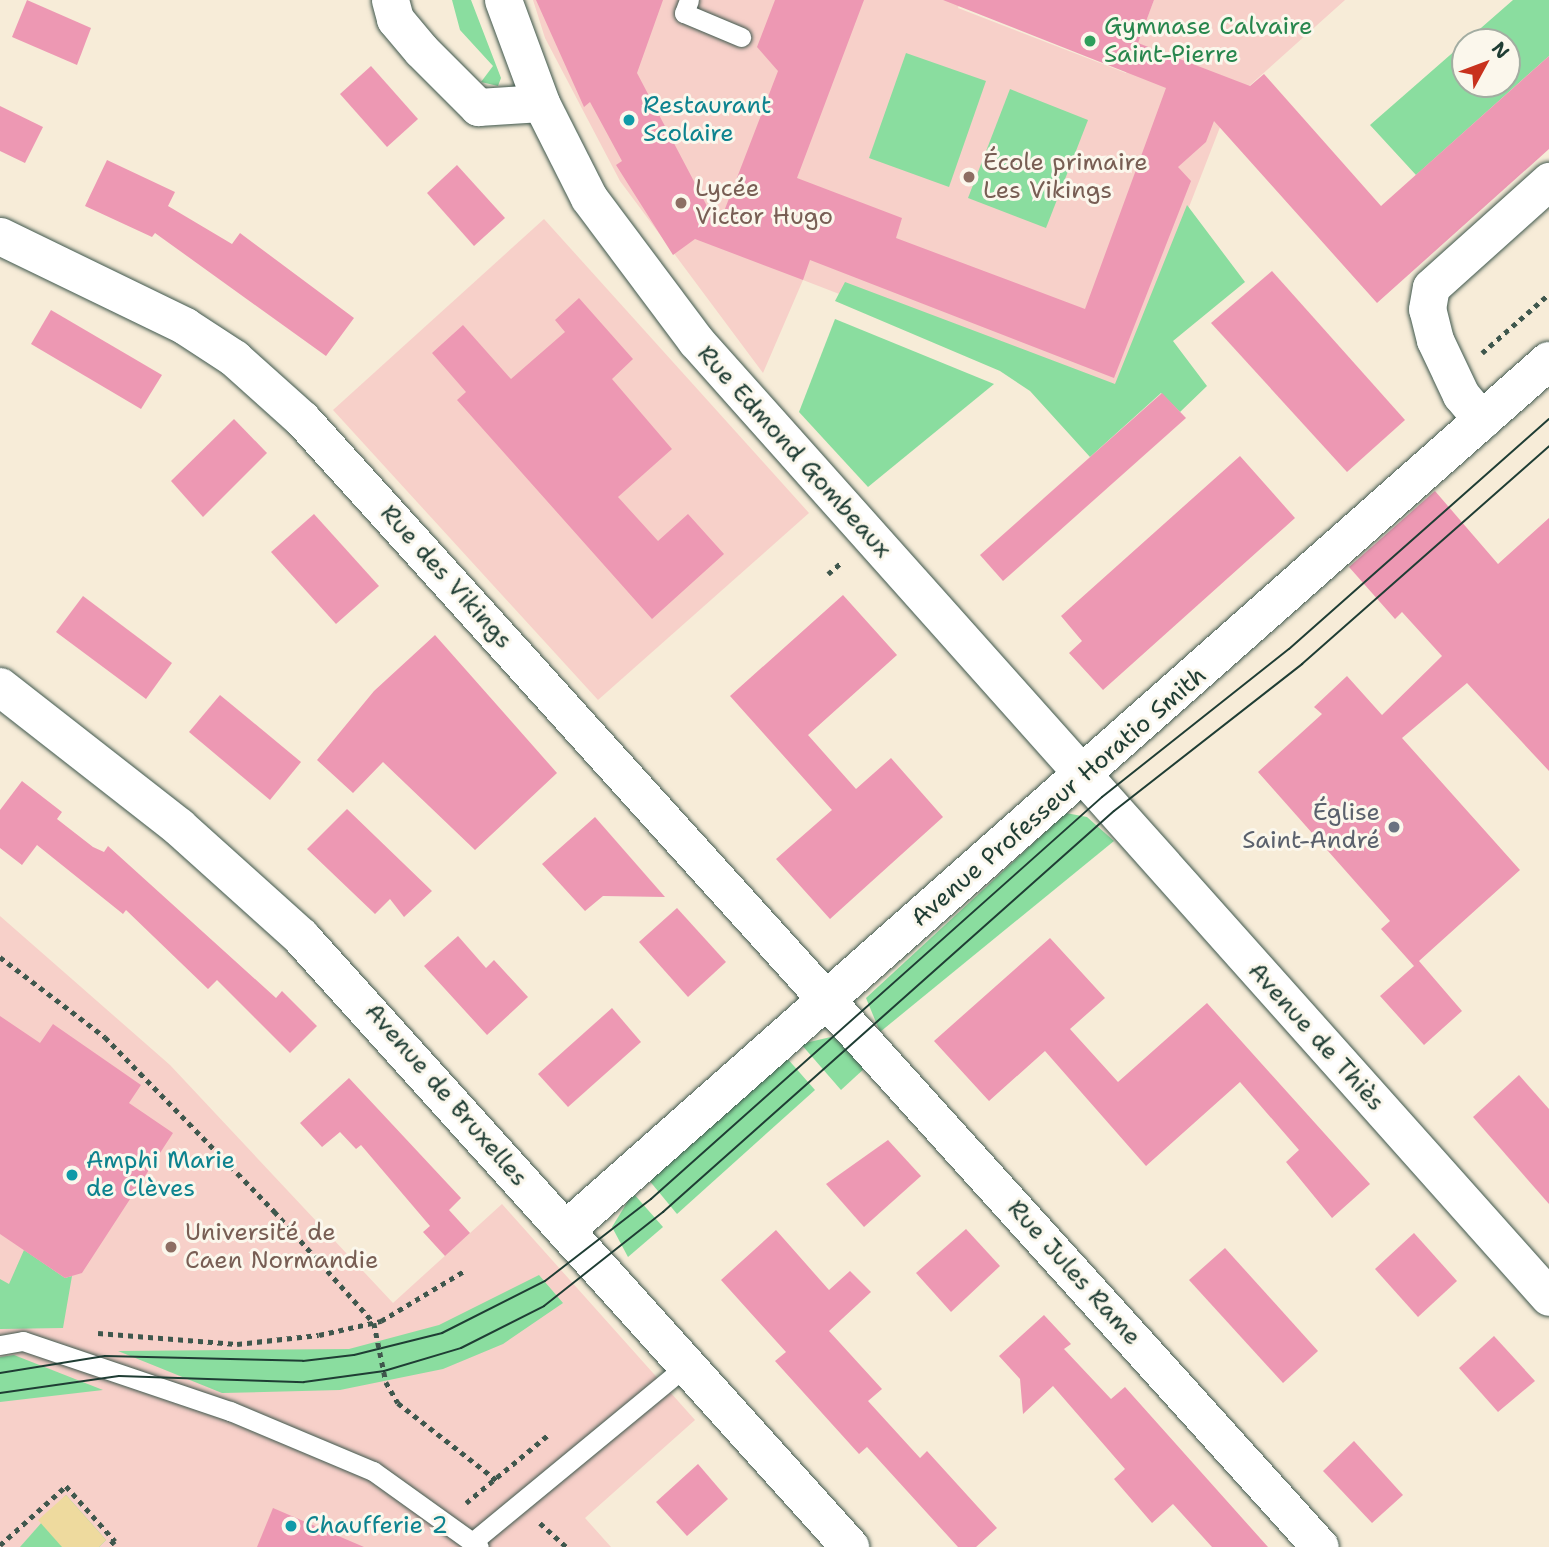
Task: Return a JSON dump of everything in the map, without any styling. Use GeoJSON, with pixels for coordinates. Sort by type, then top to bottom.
{"type":"FeatureCollection","features":[{"type":"Feature","properties":{"kind":"street"},"geometry":{"type":"LineString","coordinates":[[390,0],[395,19],[421,50],[478,107],[541,103]]}},
{"type":"Feature","properties":{"kind":"street","name":"Rue Edmond Gombeaux"},"geometry":{"type":"LineString","coordinates":[[503,0],[541,103],[589,198],[639,269],[890,561],[1083,776]]}},
{"type":"Feature","properties":{"kind":"street"},"geometry":{"type":"LineString","coordinates":[[1482,420],[1453,380],[1427,309],[1430,287],[1549,181]]}},
{"type":"Feature","properties":{"kind":"street","name":"Rue des Vikings"},"geometry":{"type":"LineString","coordinates":[[0,236],[186,327],[273,391],[828,999]]}},
{"type":"Feature","properties":{"kind":"street","name":"Avenue Professeur Horatio Smith"},"geometry":{"type":"LineString","coordinates":[[566,1230],[1083,776],[1549,361]]}},
{"type":"Feature","properties":{"kind":"street","name":"Avenue de Bruxelles"},"geometry":{"type":"LineString","coordinates":[[0,687],[169,818],[301,937],[850,1547]]}},
{"type":"Feature","properties":{"kind":"street","name":"Avenue de Thiès"},"geometry":{"type":"LineString","coordinates":[[1083,776],[1549,1297]]}},
{"type":"Feature","properties":{"kind":"street","name":"Rue Jules Rame"},"geometry":{"type":"LineString","coordinates":[[828,999],[1320,1547]]}},
{"type":"Feature","properties":{"kind":"lane"},"geometry":{"type":"LineString","coordinates":[[689,0],[684,13],[741,37]]}},
{"type":"Feature","properties":{"kind":"lane"},"geometry":{"type":"LineString","coordinates":[[0,1345],[23,1341],[230,1410],[373,1471],[478,1543],[519,1504],[687,1365]]}},
{"type":"Feature","properties":{"kind":"path"},"geometry":{"type":"LineString","coordinates":[[1453,380],[1549,294]]}},
{"type":"Feature","properties":{"kind":"path"},"geometry":{"type":"LineString","coordinates":[[828,574],[850,554]]}},
{"type":"Feature","properties":{"kind":"path"},"geometry":{"type":"LineString","coordinates":[[0,957],[105,1037],[374,1323],[386,1382],[398,1403],[495,1479],[567,1547]]}},
{"type":"Feature","properties":{"kind":"path"},"geometry":{"type":"LineString","coordinates":[[92,1332],[237,1344],[374,1323],[466,1270]]}},
{"type":"Feature","properties":{"kind":"path"},"geometry":{"type":"LineString","coordinates":[[446,1520],[549,1434]]}},
{"type":"Feature","properties":{"kind":"path"},"geometry":{"type":"LineString","coordinates":[[0,1545],[66,1486],[115,1541],[108,1547]]}},
{"type":"Feature","properties":{"kind":"shaded area","name":"École primaire Les Vikings"},"geometry":{"type":"Polygon","coordinates":[[[533,0],[961,0],[958,8],[1126,73],[1154,0],[1345,0],[1229,104],[1114,400],[803,280],[763,373],[620,181],[545,38],[533,0]]]}},
{"type":"Feature","properties":{"kind":"shaded area"},"geometry":{"type":"Polygon","coordinates":[[[544,219],[809,513],[598,700],[333,410],[544,219]]]}},
{"type":"Feature","properties":{"kind":"shaded area","name":"Université de Caen Normandie"},"geometry":{"type":"Polygon","coordinates":[[[0,916],[170,1065],[393,1303],[502,1204],[695,1420],[585,1518],[611,1547],[0,1547],[0,916]]]}},
{"type":"Feature","properties":{"kind":"green space"},"geometry":{"type":"Polygon","coordinates":[[[452,0],[471,0],[501,78],[498,86],[481,82],[493,66],[460,30],[452,0]]]}},
{"type":"Feature","properties":{"kind":"green space"},"geometry":{"type":"Polygon","coordinates":[[[1513,0],[1549,0],[1549,56],[1521,81],[1521,28],[1481,28],[1513,0]]]}},
{"type":"Feature","properties":{"kind":"green space"},"geometry":{"type":"Polygon","coordinates":[[[906,53],[986,81],[949,187],[869,158],[906,53]]]}},
{"type":"Feature","properties":{"kind":"green space"},"geometry":{"type":"Polygon","coordinates":[[[1451,54],[1451,98],[1502,98],[1416,175],[1370,125],[1451,54]]]}},
{"type":"Feature","properties":{"kind":"green space"},"geometry":{"type":"Polygon","coordinates":[[[1010,89],[1088,120],[1046,228],[968,198],[1010,89]]]}},
{"type":"Feature","properties":{"kind":"green space"},"geometry":{"type":"Polygon","coordinates":[[[1187,205],[1245,282],[1173,341],[1207,386],[1180,412],[1161,393],[1090,457],[1030,391],[1000,371],[835,301],[845,282],[1115,384],[1187,205]]]}},
{"type":"Feature","properties":{"kind":"green space"},"geometry":{"type":"Polygon","coordinates":[[[835,319],[994,384],[868,487],[799,412],[835,319]]]}},
{"type":"Feature","properties":{"kind":"green space"},"geometry":{"type":"Polygon","coordinates":[[[1066,813],[1087,817],[1114,841],[880,1032],[866,998],[1066,813]]]}},
{"type":"Feature","properties":{"kind":"green space"},"geometry":{"type":"Polygon","coordinates":[[[835,1036],[866,1067],[841,1090],[801,1044],[835,1036]]]}},
{"type":"Feature","properties":{"kind":"green space"},"geometry":{"type":"Polygon","coordinates":[[[786,1057],[815,1090],[677,1214],[648,1179],[786,1057]]]}},
{"type":"Feature","properties":{"kind":"green space"},"geometry":{"type":"Polygon","coordinates":[[[633,1193],[663,1227],[628,1257],[612,1227],[633,1193]]]}},
{"type":"Feature","properties":{"kind":"green space"},"geometry":{"type":"Polygon","coordinates":[[[24,1250],[65,1278],[72,1276],[63,1328],[0,1329],[0,1279],[9,1284],[24,1250]]]}},
{"type":"Feature","properties":{"kind":"green space"},"geometry":{"type":"Polygon","coordinates":[[[539,1275],[563,1303],[503,1344],[443,1369],[340,1390],[222,1393],[118,1351],[349,1349],[439,1325],[539,1275]]]}},
{"type":"Feature","properties":{"kind":"green space"},"geometry":{"type":"Polygon","coordinates":[[[14,1355],[103,1390],[0,1402],[0,1357],[14,1355]]]}},
{"type":"Feature","properties":{"kind":"green space"},"geometry":{"type":"Polygon","coordinates":[[[66,1495],[106,1540],[99,1547],[20,1547],[66,1495]]]}},
{"type":"Feature","properties":{"kind":"sand"},"geometry":{"type":"Polygon","coordinates":[[[66,1495],[106,1540],[99,1547],[62,1547],[38,1520],[66,1495]]]}},
{"type":"Feature","properties":{"kind":"building"},"geometry":{"type":"Polygon","coordinates":[[[27,0],[91,28],[77,65],[12,37],[27,0]]]}},
{"type":"Feature","properties":{"kind":"building"},"geometry":{"type":"Polygon","coordinates":[[[536,0],[663,0],[637,73],[718,227],[778,71],[757,47],[775,0],[864,0],[797,178],[902,218],[896,238],[1085,309],[1166,88],[943,0],[1154,0],[1138,43],[1250,86],[1264,74],[1381,206],[1502,98],[1521,98],[1521,81],[1549,56],[1549,149],[1377,303],[1214,121],[1206,142],[1178,167],[1191,181],[1114,378],[810,260],[803,280],[695,239],[673,255],[616,165],[622,161],[590,102],[584,107],[536,0]]]}},
{"type":"Feature","properties":{"kind":"building"},"geometry":{"type":"Polygon","coordinates":[[[371,66],[418,119],[387,147],[340,94],[371,66]]]}},
{"type":"Feature","properties":{"kind":"building"},"geometry":{"type":"Polygon","coordinates":[[[0,106],[43,127],[25,163],[0,151],[0,106]]]}},
{"type":"Feature","properties":{"kind":"building"},"geometry":{"type":"Polygon","coordinates":[[[107,160],[175,192],[168,206],[232,244],[240,233],[354,318],[326,356],[155,233],[152,237],[85,206],[107,160]]]}},
{"type":"Feature","properties":{"kind":"building"},"geometry":{"type":"Polygon","coordinates":[[[457,165],[505,218],[474,246],[427,193],[457,165]]]}},
{"type":"Feature","properties":{"kind":"building"},"geometry":{"type":"Polygon","coordinates":[[[1272,271],[1405,420],[1347,472],[1211,323],[1272,271]]]}},
{"type":"Feature","properties":{"kind":"building"},"geometry":{"type":"Polygon","coordinates":[[[579,298],[633,359],[612,379],[672,449],[618,497],[658,541],[688,514],[724,554],[652,619],[457,400],[466,392],[432,353],[463,325],[511,379],[565,332],[555,320],[579,298]]]}},
{"type":"Feature","properties":{"kind":"building"},"geometry":{"type":"Polygon","coordinates":[[[51,310],[162,375],[141,409],[31,344],[51,310]]]}},
{"type":"Feature","properties":{"kind":"building"},"geometry":{"type":"Polygon","coordinates":[[[1162,393],[1186,418],[1003,581],[980,555],[1162,393]]]}},
{"type":"Feature","properties":{"kind":"building"},"geometry":{"type":"Polygon","coordinates":[[[234,419],[267,453],[203,517],[171,481],[234,419]]]}},
{"type":"Feature","properties":{"kind":"building"},"geometry":{"type":"Polygon","coordinates":[[[1240,456],[1295,518],[1103,690],[1069,653],[1082,641],[1061,616],[1240,456]]]}},
{"type":"Feature","properties":{"kind":"building"},"geometry":{"type":"Polygon","coordinates":[[[1435,491],[1498,564],[1549,518],[1549,771],[1467,683],[1402,738],[1520,870],[1419,961],[1462,1011],[1424,1045],[1380,996],[1414,966],[1381,929],[1390,921],[1258,772],[1322,714],[1314,707],[1347,676],[1382,715],[1442,656],[1402,612],[1395,619],[1349,567],[1435,491]]]}},
{"type":"Feature","properties":{"kind":"building"},"geometry":{"type":"Polygon","coordinates":[[[314,514],[379,586],[336,624],[271,552],[314,514]]]}},
{"type":"Feature","properties":{"kind":"building"},"geometry":{"type":"Polygon","coordinates":[[[843,595],[897,655],[808,735],[856,789],[891,758],[943,817],[830,919],[776,859],[832,810],[730,696],[843,595]]]}},
{"type":"Feature","properties":{"kind":"building"},"geometry":{"type":"Polygon","coordinates":[[[83,596],[172,663],[146,699],[56,632],[83,596]]]}},
{"type":"Feature","properties":{"kind":"building"},"geometry":{"type":"Polygon","coordinates":[[[435,635],[557,773],[475,850],[383,762],[353,793],[317,760],[374,691],[435,635]]]}},
{"type":"Feature","properties":{"kind":"building"},"geometry":{"type":"Polygon","coordinates":[[[220,695],[301,762],[270,800],[189,732],[220,695]]]}},
{"type":"Feature","properties":{"kind":"building"},"geometry":{"type":"Polygon","coordinates":[[[22,781],[62,812],[57,819],[93,847],[104,852],[108,846],[276,998],[282,991],[317,1026],[290,1053],[217,980],[208,989],[126,910],[123,914],[37,845],[22,865],[0,848],[0,810],[22,781]]]}},
{"type":"Feature","properties":{"kind":"building"},"geometry":{"type":"Polygon","coordinates":[[[347,809],[432,891],[404,917],[390,899],[375,914],[307,849],[347,809]]]}},
{"type":"Feature","properties":{"kind":"building"},"geometry":{"type":"Polygon","coordinates":[[[595,817],[665,897],[603,896],[585,911],[542,864],[595,817]]]}},
{"type":"Feature","properties":{"kind":"building"},"geometry":{"type":"Polygon","coordinates":[[[677,908],[726,962],[688,997],[639,942],[677,908]]]}},
{"type":"Feature","properties":{"kind":"building"},"geometry":{"type":"Polygon","coordinates":[[[458,936],[486,968],[494,960],[528,997],[487,1035],[424,966],[458,936]]]}},
{"type":"Feature","properties":{"kind":"building"},"geometry":{"type":"Polygon","coordinates":[[[1050,938],[1105,998],[1070,1029],[1118,1082],[1207,1003],[1370,1184],[1332,1218],[1286,1162],[1299,1150],[1240,1082],[1146,1166],[1045,1051],[989,1101],[934,1041],[1050,938]]]}},
{"type":"Feature","properties":{"kind":"building"},"geometry":{"type":"Polygon","coordinates":[[[612,1008],[641,1042],[568,1107],[538,1074],[612,1008]]]}},
{"type":"Feature","properties":{"kind":"building","name":"Amphi Marie de Clèves"},"geometry":{"type":"Polygon","coordinates":[[[0,1016],[40,1043],[53,1024],[141,1085],[129,1103],[173,1133],[82,1273],[65,1278],[0,1234],[0,1016]]]}},
{"type":"Feature","properties":{"kind":"building"},"geometry":{"type":"Polygon","coordinates":[[[1519,1075],[1549,1109],[1549,1204],[1473,1117],[1519,1075]]]}},
{"type":"Feature","properties":{"kind":"building"},"geometry":{"type":"Polygon","coordinates":[[[349,1078],[461,1198],[449,1210],[470,1233],[445,1256],[423,1232],[430,1226],[361,1145],[356,1149],[340,1132],[322,1147],[300,1123],[349,1078]]]}},
{"type":"Feature","properties":{"kind":"building"},"geometry":{"type":"Polygon","coordinates":[[[888,1140],[921,1176],[864,1227],[826,1184],[888,1140]]]}},
{"type":"Feature","properties":{"kind":"building"},"geometry":{"type":"Polygon","coordinates":[[[966,1229],[1000,1266],[951,1312],[916,1273],[966,1229]]]}},
{"type":"Feature","properties":{"kind":"building"},"geometry":{"type":"Polygon","coordinates":[[[776,1230],[829,1290],[850,1271],[871,1292],[829,1331],[882,1389],[868,1401],[920,1458],[927,1451],[997,1528],[976,1547],[958,1547],[867,1447],[859,1454],[775,1361],[786,1352],[721,1280],[776,1230]]]}},
{"type":"Feature","properties":{"kind":"building"},"geometry":{"type":"Polygon","coordinates":[[[1414,1233],[1457,1281],[1418,1317],[1375,1269],[1414,1233]]]}},
{"type":"Feature","properties":{"kind":"building"},"geometry":{"type":"Polygon","coordinates":[[[1225,1248],[1318,1351],[1283,1383],[1189,1280],[1225,1248]]]}},
{"type":"Feature","properties":{"kind":"building"},"geometry":{"type":"Polygon","coordinates":[[[1044,1315],[1071,1344],[1064,1349],[1111,1399],[1125,1387],[1268,1547],[1212,1547],[1173,1504],[1152,1523],[1114,1479],[1125,1469],[1053,1386],[1023,1414],[1020,1379],[999,1356],[1044,1315]]]}},
{"type":"Feature","properties":{"kind":"building"},"geometry":{"type":"Polygon","coordinates":[[[1494,1336],[1535,1381],[1498,1412],[1459,1368],[1494,1336]]]}},
{"type":"Feature","properties":{"kind":"building"},"geometry":{"type":"Polygon","coordinates":[[[1354,1441],[1403,1495],[1372,1523],[1323,1471],[1354,1441]]]}},
{"type":"Feature","properties":{"kind":"building"},"geometry":{"type":"Polygon","coordinates":[[[698,1464],[728,1499],[687,1536],[656,1502],[698,1464]]]}},
{"type":"Feature","properties":{"kind":"building","name":"Chaufferie 2"},"geometry":{"type":"Polygon","coordinates":[[[273,1508],[364,1547],[257,1547],[273,1508]]]}},
{"type":"Feature","properties":{"kind":"tram line"},"geometry":{"type":"LineString","coordinates":[[0,1373],[105,1356],[303,1361],[354,1355],[442,1333],[545,1281],[651,1199],[1102,797],[1289,649],[1549,419]]}},
{"type":"Feature","properties":{"kind":"tram line"},"geometry":{"type":"LineString","coordinates":[[0,1393],[119,1376],[304,1382],[384,1371],[461,1348],[544,1306],[663,1212],[1114,811],[1302,664],[1549,446]]}},
{"type":"Feature","properties":{"kind":"place","name":"Gymnase Calvaire Saint-Pierre"},"geometry":{"type":"Point","coordinates":[1090,41]}},
{"type":"Feature","properties":{"kind":"place","name":"Restaurant Scolaire"},"geometry":{"type":"Point","coordinates":[629,120]}},
{"type":"Feature","properties":{"kind":"place","name":"École primaire Les Vikings"},"geometry":{"type":"Point","coordinates":[969,177]}},
{"type":"Feature","properties":{"kind":"place","name":"Lycée Victor Hugo"},"geometry":{"type":"Point","coordinates":[681,203]}},
{"type":"Feature","properties":{"kind":"place","name":"Église Saint-André"},"geometry":{"type":"Point","coordinates":[1394,827]}},
{"type":"Feature","properties":{"kind":"place","name":"Amphi Marie de Clèves"},"geometry":{"type":"Point","coordinates":[72,1175]}},
{"type":"Feature","properties":{"kind":"place","name":"Université de Caen Normandie"},"geometry":{"type":"Point","coordinates":[171,1247]}},
{"type":"Feature","properties":{"kind":"place","name":"Chaufferie 2"},"geometry":{"type":"Point","coordinates":[291,1526]}}]}
